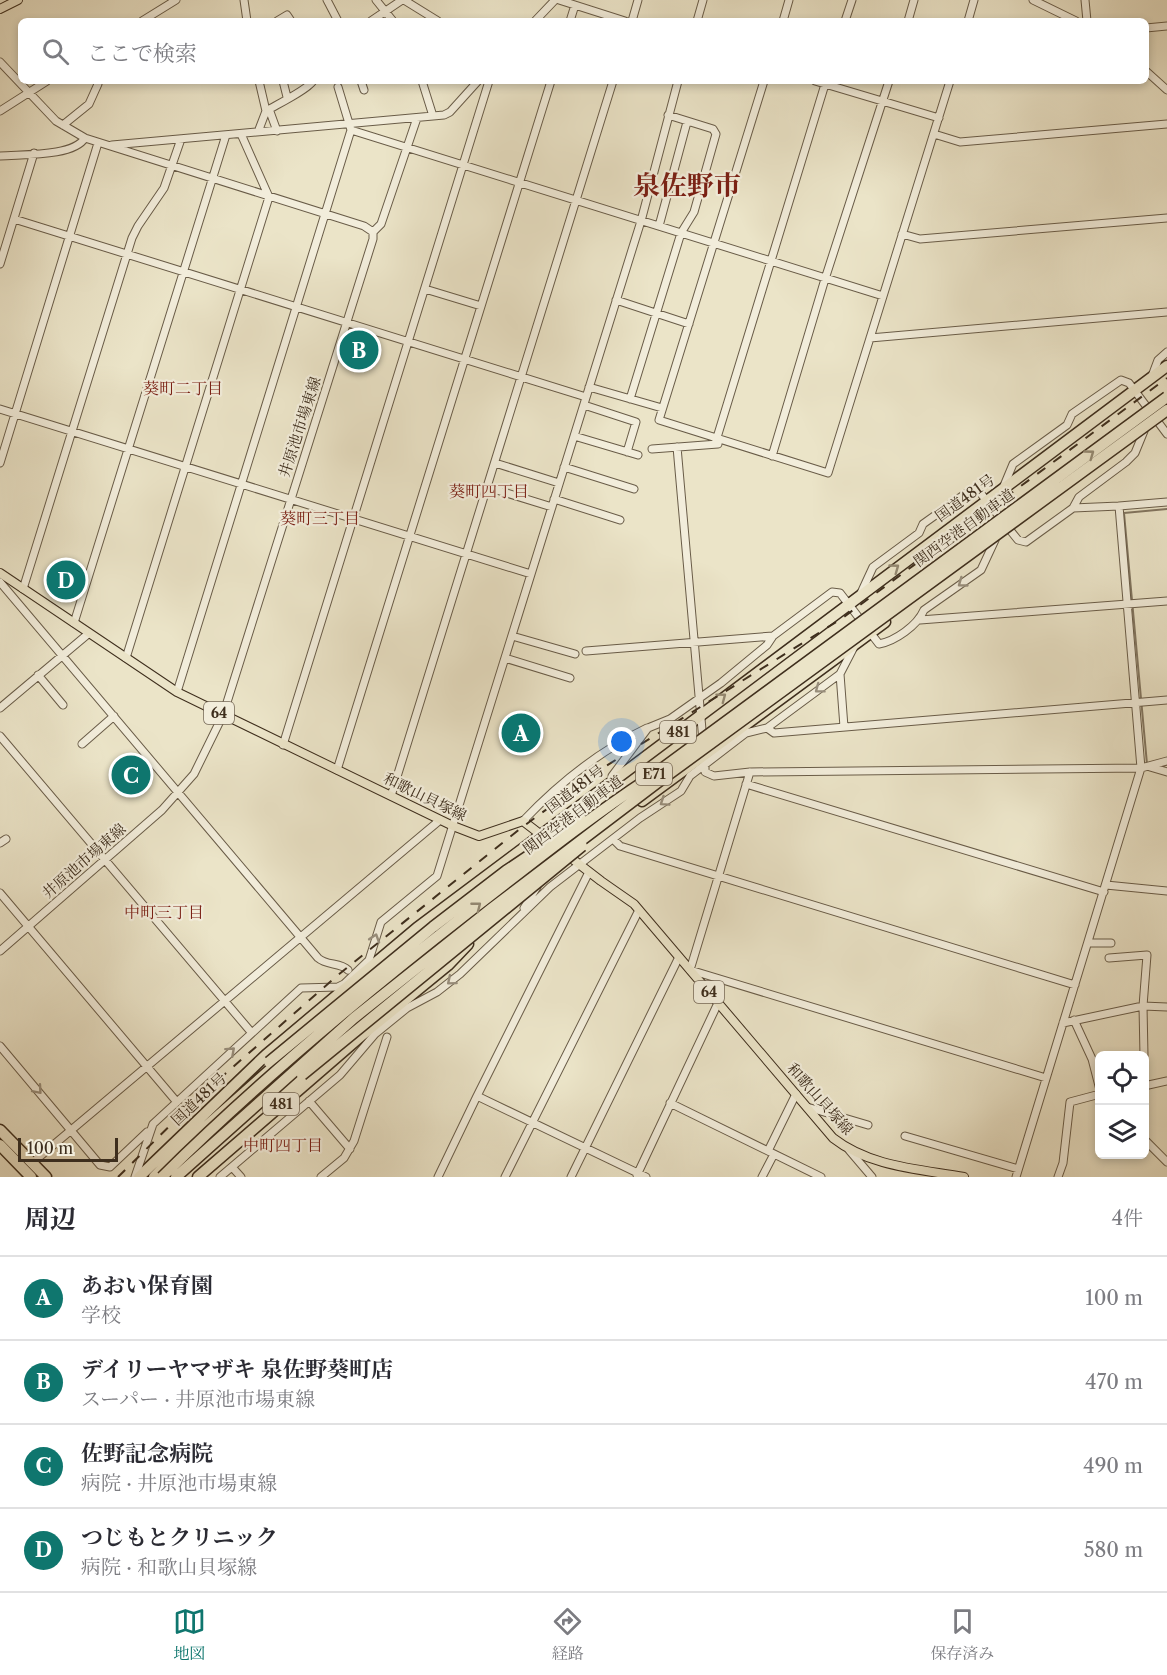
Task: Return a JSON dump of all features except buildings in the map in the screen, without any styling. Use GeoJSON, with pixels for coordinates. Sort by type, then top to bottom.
{"type":"FeatureCollection","features":[{"type":"Feature","properties":{"kind":"highway","name":"国道481号"},"geometry":{"type":"LineString","coordinates":[[137,1177],[204,1116],[217,1110],[266,1055],[417,928],[861,592],[1167,366]]}},
{"type":"Feature","properties":{"kind":"highway","name":"関西空港自動車道"},"geometry":{"type":"LineString","coordinates":[[162,1177],[329,1026],[451,926],[607,806],[648,779],[1167,398]]}},
{"type":"Feature","properties":{"kind":"highway","name":"関西空港自動車道"},"geometry":{"type":"LineString","coordinates":[[178,1177],[354,1018],[491,909],[610,818],[1167,410]]}},
{"type":"Feature","properties":{"kind":"highway","name":"481"},"geometry":{"type":"LineString","coordinates":[[178,1177],[238,1122],[399,986],[545,871],[704,760],[1009,529],[1162,418]]}},
{"type":"Feature","properties":{"kind":"highway"},"geometry":{"type":"LineString","coordinates":[[217,1110],[269,1062],[407,947],[506,871],[568,828],[607,806]]}},
{"type":"Feature","properties":{"kind":"highway"},"geometry":{"type":"LineString","coordinates":[[238,1122],[302,1075],[572,856],[610,818]]}},
{"type":"Feature","properties":{"kind":"highway","name":"481"},"geometry":{"type":"LineString","coordinates":[[154,1177],[217,1110],[425,940],[488,874]]}},
{"type":"Feature","properties":{"kind":"highway","name":"481"},"geometry":{"type":"LineString","coordinates":[[200,1175],[448,965],[518,893]]}},
{"type":"Feature","properties":{"kind":"highway"},"geometry":{"type":"LineString","coordinates":[[223,1154],[302,1075]]}},
{"type":"Feature","properties":{"kind":"highway"},"geometry":{"type":"LineString","coordinates":[[0,1130],[26,1172]]}},
{"type":"Feature","properties":{"kind":"highway"},"geometry":{"type":"LineString","coordinates":[[0,1145],[26,1172],[46,1177]]}},
{"type":"Feature","properties":{"kind":"main road"},"geometry":{"type":"LineString","coordinates":[[0,9],[16,0]]}},
{"type":"Feature","properties":{"kind":"main road","name":"和歌山貝塚線"},"geometry":{"type":"LineString","coordinates":[[0,573],[177,692],[440,820],[479,836],[523,821],[569,854],[639,910],[833,1138],[849,1150],[873,1161],[959,1177]]}},
{"type":"Feature","properties":{"kind":"street"},"geometry":{"type":"LineString","coordinates":[[147,18],[176,0]]}},
{"type":"Feature","properties":{"kind":"street"},"geometry":{"type":"LineString","coordinates":[[244,0],[247,18]]}},
{"type":"Feature","properties":{"kind":"street"},"geometry":{"type":"LineString","coordinates":[[327,0],[336,18]]}},
{"type":"Feature","properties":{"kind":"street"},"geometry":{"type":"LineString","coordinates":[[376,0],[390,18]]}},
{"type":"Feature","properties":{"kind":"street"},"geometry":{"type":"LineString","coordinates":[[538,18],[555,0],[616,18]]}},
{"type":"Feature","properties":{"kind":"street"},"geometry":{"type":"LineString","coordinates":[[633,18],[638,0]]}},
{"type":"Feature","properties":{"kind":"street"},"geometry":{"type":"LineString","coordinates":[[698,18],[703,0]]}},
{"type":"Feature","properties":{"kind":"street"},"geometry":{"type":"LineString","coordinates":[[784,18],[789,0]]}},
{"type":"Feature","properties":{"kind":"street"},"geometry":{"type":"LineString","coordinates":[[846,18],[852,0]]}},
{"type":"Feature","properties":{"kind":"street"},"geometry":{"type":"LineString","coordinates":[[909,18],[914,0]]}},
{"type":"Feature","properties":{"kind":"street"},"geometry":{"type":"LineString","coordinates":[[969,18],[974,0]]}},
{"type":"Feature","properties":{"kind":"street"},"geometry":{"type":"LineString","coordinates":[[1033,0],[1070,18]]}},
{"type":"Feature","properties":{"kind":"street"},"geometry":{"type":"LineString","coordinates":[[1085,0],[1087,18]]}},
{"type":"Feature","properties":{"kind":"street"},"geometry":{"type":"LineString","coordinates":[[376,18],[405,1],[433,18]]}},
{"type":"Feature","properties":{"kind":"street"},"geometry":{"type":"LineString","coordinates":[[571,18],[575,5]]}},
{"type":"Feature","properties":{"kind":"street"},"geometry":{"type":"LineString","coordinates":[[1149,28],[1167,26]]}},
{"type":"Feature","properties":{"kind":"street"},"geometry":{"type":"LineString","coordinates":[[0,62],[18,82]]}},
{"type":"Feature","properties":{"kind":"street"},"geometry":{"type":"LineString","coordinates":[[1149,74],[1167,90]]}},
{"type":"Feature","properties":{"kind":"street"},"geometry":{"type":"LineString","coordinates":[[20,84],[63,125],[85,138],[212,180],[364,226],[373,232]]}},
{"type":"Feature","properties":{"kind":"street"},"geometry":{"type":"LineString","coordinates":[[0,111],[42,84]]}},
{"type":"Feature","properties":{"kind":"street"},"geometry":{"type":"LineString","coordinates":[[63,125],[89,104],[98,84]]}},
{"type":"Feature","properties":{"kind":"street"},"geometry":{"type":"LineString","coordinates":[[260,84],[267,110],[277,130]]}},
{"type":"Feature","properties":{"kind":"street"},"geometry":{"type":"LineString","coordinates":[[284,84],[286,97]]}},
{"type":"Feature","properties":{"kind":"street"},"geometry":{"type":"LineString","coordinates":[[258,132],[267,110],[286,97],[303,91],[311,84]]}},
{"type":"Feature","properties":{"kind":"street"},"geometry":{"type":"LineString","coordinates":[[362,84],[364,90]]}},
{"type":"Feature","properties":{"kind":"street"},"geometry":{"type":"LineString","coordinates":[[423,84],[433,116]]}},
{"type":"Feature","properties":{"kind":"street"},"geometry":{"type":"LineString","coordinates":[[107,146],[277,130],[351,127],[433,116],[450,112],[475,84]]}},
{"type":"Feature","properties":{"kind":"street"},"geometry":{"type":"LineString","coordinates":[[283,745],[488,84]]}},
{"type":"Feature","properties":{"kind":"street"},"geometry":{"type":"LineString","coordinates":[[337,770],[550,84]]}},
{"type":"Feature","properties":{"kind":"street"},"geometry":{"type":"LineString","coordinates":[[391,796],[612,84]]}},
{"type":"Feature","properties":{"kind":"street"},"geometry":{"type":"LineString","coordinates":[[0,1046],[100,1165],[110,1167],[176,1101],[301,988],[338,987],[369,960],[381,922],[437,876],[641,221],[677,84]]}},
{"type":"Feature","properties":{"kind":"street"},"geometry":{"type":"LineString","coordinates":[[763,84],[659,420],[716,441],[733,443],[828,473],[949,84]]}},
{"type":"Feature","properties":{"kind":"street"},"geometry":{"type":"LineString","coordinates":[[716,441],[826,84]]}},
{"type":"Feature","properties":{"kind":"street"},"geometry":{"type":"LineString","coordinates":[[829,84],[939,118]]}},
{"type":"Feature","properties":{"kind":"street"},"geometry":{"type":"LineString","coordinates":[[772,456],[825,279],[888,84]]}},
{"type":"Feature","properties":{"kind":"street"},"geometry":{"type":"LineString","coordinates":[[177,692],[351,127],[338,87]]}},
{"type":"Feature","properties":{"kind":"street"},"geometry":{"type":"LineString","coordinates":[[630,399],[681,233],[694,212],[716,134],[713,129],[668,115]]}},
{"type":"Feature","properties":{"kind":"street","name":"井原池市場東線"},"geometry":{"type":"LineString","coordinates":[[0,951],[106,861],[179,792],[202,761],[223,715],[373,239],[373,232],[381,224],[417,118]]}},
{"type":"Feature","properties":{"kind":"street"},"geometry":{"type":"LineString","coordinates":[[659,226],[687,122]]}},
{"type":"Feature","properties":{"kind":"street"},"geometry":{"type":"LineString","coordinates":[[934,134],[960,142],[1167,124]]}},
{"type":"Feature","properties":{"kind":"street"},"geometry":{"type":"LineString","coordinates":[[351,127],[464,166],[883,296]]}},
{"type":"Feature","properties":{"kind":"street"},"geometry":{"type":"LineString","coordinates":[[126,658],[269,197],[241,134]]}},
{"type":"Feature","properties":{"kind":"street"},"geometry":{"type":"LineString","coordinates":[[74,624],[226,135]]}},
{"type":"Feature","properties":{"kind":"street"},"geometry":{"type":"LineString","coordinates":[[0,156],[75,148],[85,138]]}},
{"type":"Feature","properties":{"kind":"street"},"geometry":{"type":"LineString","coordinates":[[23,589],[138,226],[164,188],[181,139]]}},
{"type":"Feature","properties":{"kind":"street"},"geometry":{"type":"LineString","coordinates":[[0,463],[98,143]]}},
{"type":"Feature","properties":{"kind":"street"},"geometry":{"type":"LineString","coordinates":[[0,264],[34,153]]}},
{"type":"Feature","properties":{"kind":"street"},"geometry":{"type":"LineString","coordinates":[[902,234],[920,239],[1167,218]]}},
{"type":"Feature","properties":{"kind":"street"},"geometry":{"type":"LineString","coordinates":[[14,219],[68,238],[521,377],[585,401],[636,422],[627,452]]}},
{"type":"Feature","properties":{"kind":"street"},"geometry":{"type":"LineString","coordinates":[[425,289],[482,306]]}},
{"type":"Feature","properties":{"kind":"street"},"geometry":{"type":"LineString","coordinates":[[616,300],[689,324]]}},
{"type":"Feature","properties":{"kind":"street"},"geometry":{"type":"LineString","coordinates":[[870,338],[1167,312]]}},
{"type":"Feature","properties":{"kind":"street"},"geometry":{"type":"LineString","coordinates":[[1152,378],[1158,360],[1167,352]]}},
{"type":"Feature","properties":{"kind":"street"},"geometry":{"type":"LineString","coordinates":[[1004,488],[1013,464],[1067,425],[1072,414],[1121,381],[1129,383],[1162,418],[1167,434]]}},
{"type":"Feature","properties":{"kind":"street"},"geometry":{"type":"LineString","coordinates":[[589,387],[663,408]]}},
{"type":"Feature","properties":{"kind":"street"},"geometry":{"type":"LineString","coordinates":[[0,409],[531,574]]}},
{"type":"Feature","properties":{"kind":"street"},"geometry":{"type":"LineString","coordinates":[[861,592],[873,567],[919,533],[923,524],[965,494],[978,490],[1018,540],[1026,542],[1073,508],[1079,497],[1135,453],[1144,431]]}},
{"type":"Feature","properties":{"kind":"street"},"geometry":{"type":"LineString","coordinates":[[574,436],[638,455]]}},
{"type":"Feature","properties":{"kind":"street"},"geometry":{"type":"LineString","coordinates":[[652,449],[716,441]]}},
{"type":"Feature","properties":{"kind":"street"},"geometry":{"type":"LineString","coordinates":[[678,447],[705,772],[714,776],[750,772],[1142,768],[1167,761],[1167,770],[1150,767]]}},
{"type":"Feature","properties":{"kind":"street"},"geometry":{"type":"LineString","coordinates":[[495,463],[559,483]]}},
{"type":"Feature","properties":{"kind":"street"},"geometry":{"type":"LineString","coordinates":[[564,467],[634,489]]}},
{"type":"Feature","properties":{"kind":"street"},"geometry":{"type":"LineString","coordinates":[[487,487],[620,520]]}},
{"type":"Feature","properties":{"kind":"street"},"geometry":{"type":"LineString","coordinates":[[1073,508],[1167,502]]}},
{"type":"Feature","properties":{"kind":"street"},"geometry":{"type":"LineString","coordinates":[[905,1136],[1017,1173],[1142,768],[1119,506]]}},
{"type":"Feature","properties":{"kind":"street"},"geometry":{"type":"LineString","coordinates":[[920,620],[924,610],[981,570],[995,540]]}},
{"type":"Feature","properties":{"kind":"street"},"geometry":{"type":"LineString","coordinates":[[0,582],[301,938],[324,963],[344,966],[348,970]]}},
{"type":"Feature","properties":{"kind":"street"},"geometry":{"type":"LineString","coordinates":[[523,821],[578,768],[617,742],[670,719],[699,699],[767,645],[773,636],[832,592],[840,592],[879,644],[888,643],[920,620],[1167,601]]}},
{"type":"Feature","properties":{"kind":"street"},"geometry":{"type":"LineString","coordinates":[[0,708],[88,634]]}},
{"type":"Feature","properties":{"kind":"street"},"geometry":{"type":"LineString","coordinates":[[512,636],[575,654]]}},
{"type":"Feature","properties":{"kind":"street"},"geometry":{"type":"LineString","coordinates":[[586,651],[773,636]]}},
{"type":"Feature","properties":{"kind":"street"},"geometry":{"type":"LineString","coordinates":[[220,1177],[340,1075],[375,1034],[407,1008],[437,992],[580,863],[681,790],[704,760],[746,733],[767,728],[840,674],[855,645]]}},
{"type":"Feature","properties":{"kind":"street"},"geometry":{"type":"LineString","coordinates":[[505,658],[570,678]]}},
{"type":"Feature","properties":{"kind":"street"},"geometry":{"type":"LineString","coordinates":[[840,674],[844,728]]}},
{"type":"Feature","properties":{"kind":"street"},"geometry":{"type":"LineString","coordinates":[[38,675],[63,705]]}},
{"type":"Feature","properties":{"kind":"street"},"geometry":{"type":"LineString","coordinates":[[767,728],[774,733],[1167,700]]}},
{"type":"Feature","properties":{"kind":"street"},"geometry":{"type":"LineString","coordinates":[[82,744],[114,716]]}},
{"type":"Feature","properties":{"kind":"street"},"geometry":{"type":"LineString","coordinates":[[600,789],[622,766],[648,728]]}},
{"type":"Feature","properties":{"kind":"street"},"geometry":{"type":"LineString","coordinates":[[0,736],[251,1032]]}},
{"type":"Feature","properties":{"kind":"street"},"geometry":{"type":"LineString","coordinates":[[750,772],[690,970],[1046,1078]]}},
{"type":"Feature","properties":{"kind":"street"},"geometry":{"type":"LineString","coordinates":[[746,784],[1105,889],[1167,891]]}},
{"type":"Feature","properties":{"kind":"street"},"geometry":{"type":"LineString","coordinates":[[26,1172],[72,1130],[440,820]]}},
{"type":"Feature","properties":{"kind":"street"},"geometry":{"type":"LineString","coordinates":[[613,838],[620,846],[1075,985]]}},
{"type":"Feature","properties":{"kind":"street"},"geometry":{"type":"LineString","coordinates":[[488,945],[526,905],[545,871]]}},
{"type":"Feature","properties":{"kind":"street"},"geometry":{"type":"LineString","coordinates":[[438,1177],[589,872]]}},
{"type":"Feature","properties":{"kind":"street"},"geometry":{"type":"LineString","coordinates":[[0,893],[176,1101]]}},
{"type":"Feature","properties":{"kind":"street"},"geometry":{"type":"LineString","coordinates":[[505,1177],[639,910]]}},
{"type":"Feature","properties":{"kind":"street"},"geometry":{"type":"LineString","coordinates":[[1088,943],[1111,943]]}},
{"type":"Feature","properties":{"kind":"street"},"geometry":{"type":"LineString","coordinates":[[1109,958],[1147,955],[1143,1006],[1144,1051]]}},
{"type":"Feature","properties":{"kind":"street"},"geometry":{"type":"LineString","coordinates":[[571,1177],[679,957]]}},
{"type":"Feature","properties":{"kind":"street"},"geometry":{"type":"LineString","coordinates":[[636,1175],[718,1003]]}},
{"type":"Feature","properties":{"kind":"street"},"geometry":{"type":"LineString","coordinates":[[1064,1023],[1143,1006],[1167,1007]]}},
{"type":"Feature","properties":{"kind":"street"},"geometry":{"type":"LineString","coordinates":[[1074,1020],[1092,1059],[1095,1071]]}},
{"type":"Feature","properties":{"kind":"street"},"geometry":{"type":"LineString","coordinates":[[321,1177],[344,1158],[350,1149],[387,1037]]}},
{"type":"Feature","properties":{"kind":"street"},"geometry":{"type":"LineString","coordinates":[[1149,1085],[1167,1081]]}},
{"type":"Feature","properties":{"kind":"street"},"geometry":{"type":"LineString","coordinates":[[762,1177],[796,1094]]}},
{"type":"Feature","properties":{"kind":"street"},"geometry":{"type":"LineString","coordinates":[[1058,1177],[1063,1163],[1070,1102],[1095,1094]]}},
{"type":"Feature","properties":{"kind":"street"},"geometry":{"type":"LineString","coordinates":[[477,1096],[636,1175],[646,1177]]}},
{"type":"Feature","properties":{"kind":"street"},"geometry":{"type":"LineString","coordinates":[[309,1101],[350,1149]]}},
{"type":"Feature","properties":{"kind":"street"},"geometry":{"type":"LineString","coordinates":[[670,1103],[821,1177]]}},
{"type":"Feature","properties":{"kind":"street"},"geometry":{"type":"LineString","coordinates":[[807,1107],[868,1125]]}},
{"type":"Feature","properties":{"kind":"street"},"geometry":{"type":"LineString","coordinates":[[137,1177],[151,1128]]}},
{"type":"Feature","properties":{"kind":"street"},"geometry":{"type":"LineString","coordinates":[[1149,1144],[1167,1162]]}},
{"type":"Feature","properties":{"kind":"street"},"geometry":{"type":"LineString","coordinates":[[849,1150],[872,1177]]}},
{"type":"Feature","properties":{"kind":"street"},"geometry":{"type":"LineString","coordinates":[[232,1167],[241,1177]]}},
{"type":"Feature","properties":{"kind":"waterway"},"geometry":{"type":"LineString","coordinates":[[1147,764],[1124,513],[1167,509]]}},
{"type":"Feature","properties":{"kind":"railway"},"geometry":{"type":"LineString","coordinates":[[118,1177],[201,1095],[338,975],[521,828],[606,766],[841,619],[1167,378]]}},
{"type":"Feature","properties":{"kind":"place","name":"デイリーヤマザキ 泉佐野葵町店"},"geometry":{"type":"Point","coordinates":[359,350]}},
{"type":"Feature","properties":{"kind":"place","name":"つじもとクリニック"},"geometry":{"type":"Point","coordinates":[66,580]}},
{"type":"Feature","properties":{"kind":"place","name":"あおい保育園"},"geometry":{"type":"Point","coordinates":[521,733]}},
{"type":"Feature","properties":{"kind":"place","name":"佐野記念病院"},"geometry":{"type":"Point","coordinates":[131,775]}},
{"type":"Feature","properties":{"kind":"district","name":"泉佐野市"},"geometry":{"type":"Point","coordinates":[687,186]}},
{"type":"Feature","properties":{"kind":"district","name":"葵町二丁目"},"geometry":{"type":"Point","coordinates":[183,388]}},
{"type":"Feature","properties":{"kind":"district","name":"葵町四丁目"},"geometry":{"type":"Point","coordinates":[489,491]}},
{"type":"Feature","properties":{"kind":"district","name":"葵町三丁目"},"geometry":{"type":"Point","coordinates":[320,518]}},
{"type":"Feature","properties":{"kind":"district","name":"中町三丁目"},"geometry":{"type":"Point","coordinates":[164,912]}},
{"type":"Feature","properties":{"kind":"district","name":"中町四丁目"},"geometry":{"type":"Point","coordinates":[283,1145]}}]}
